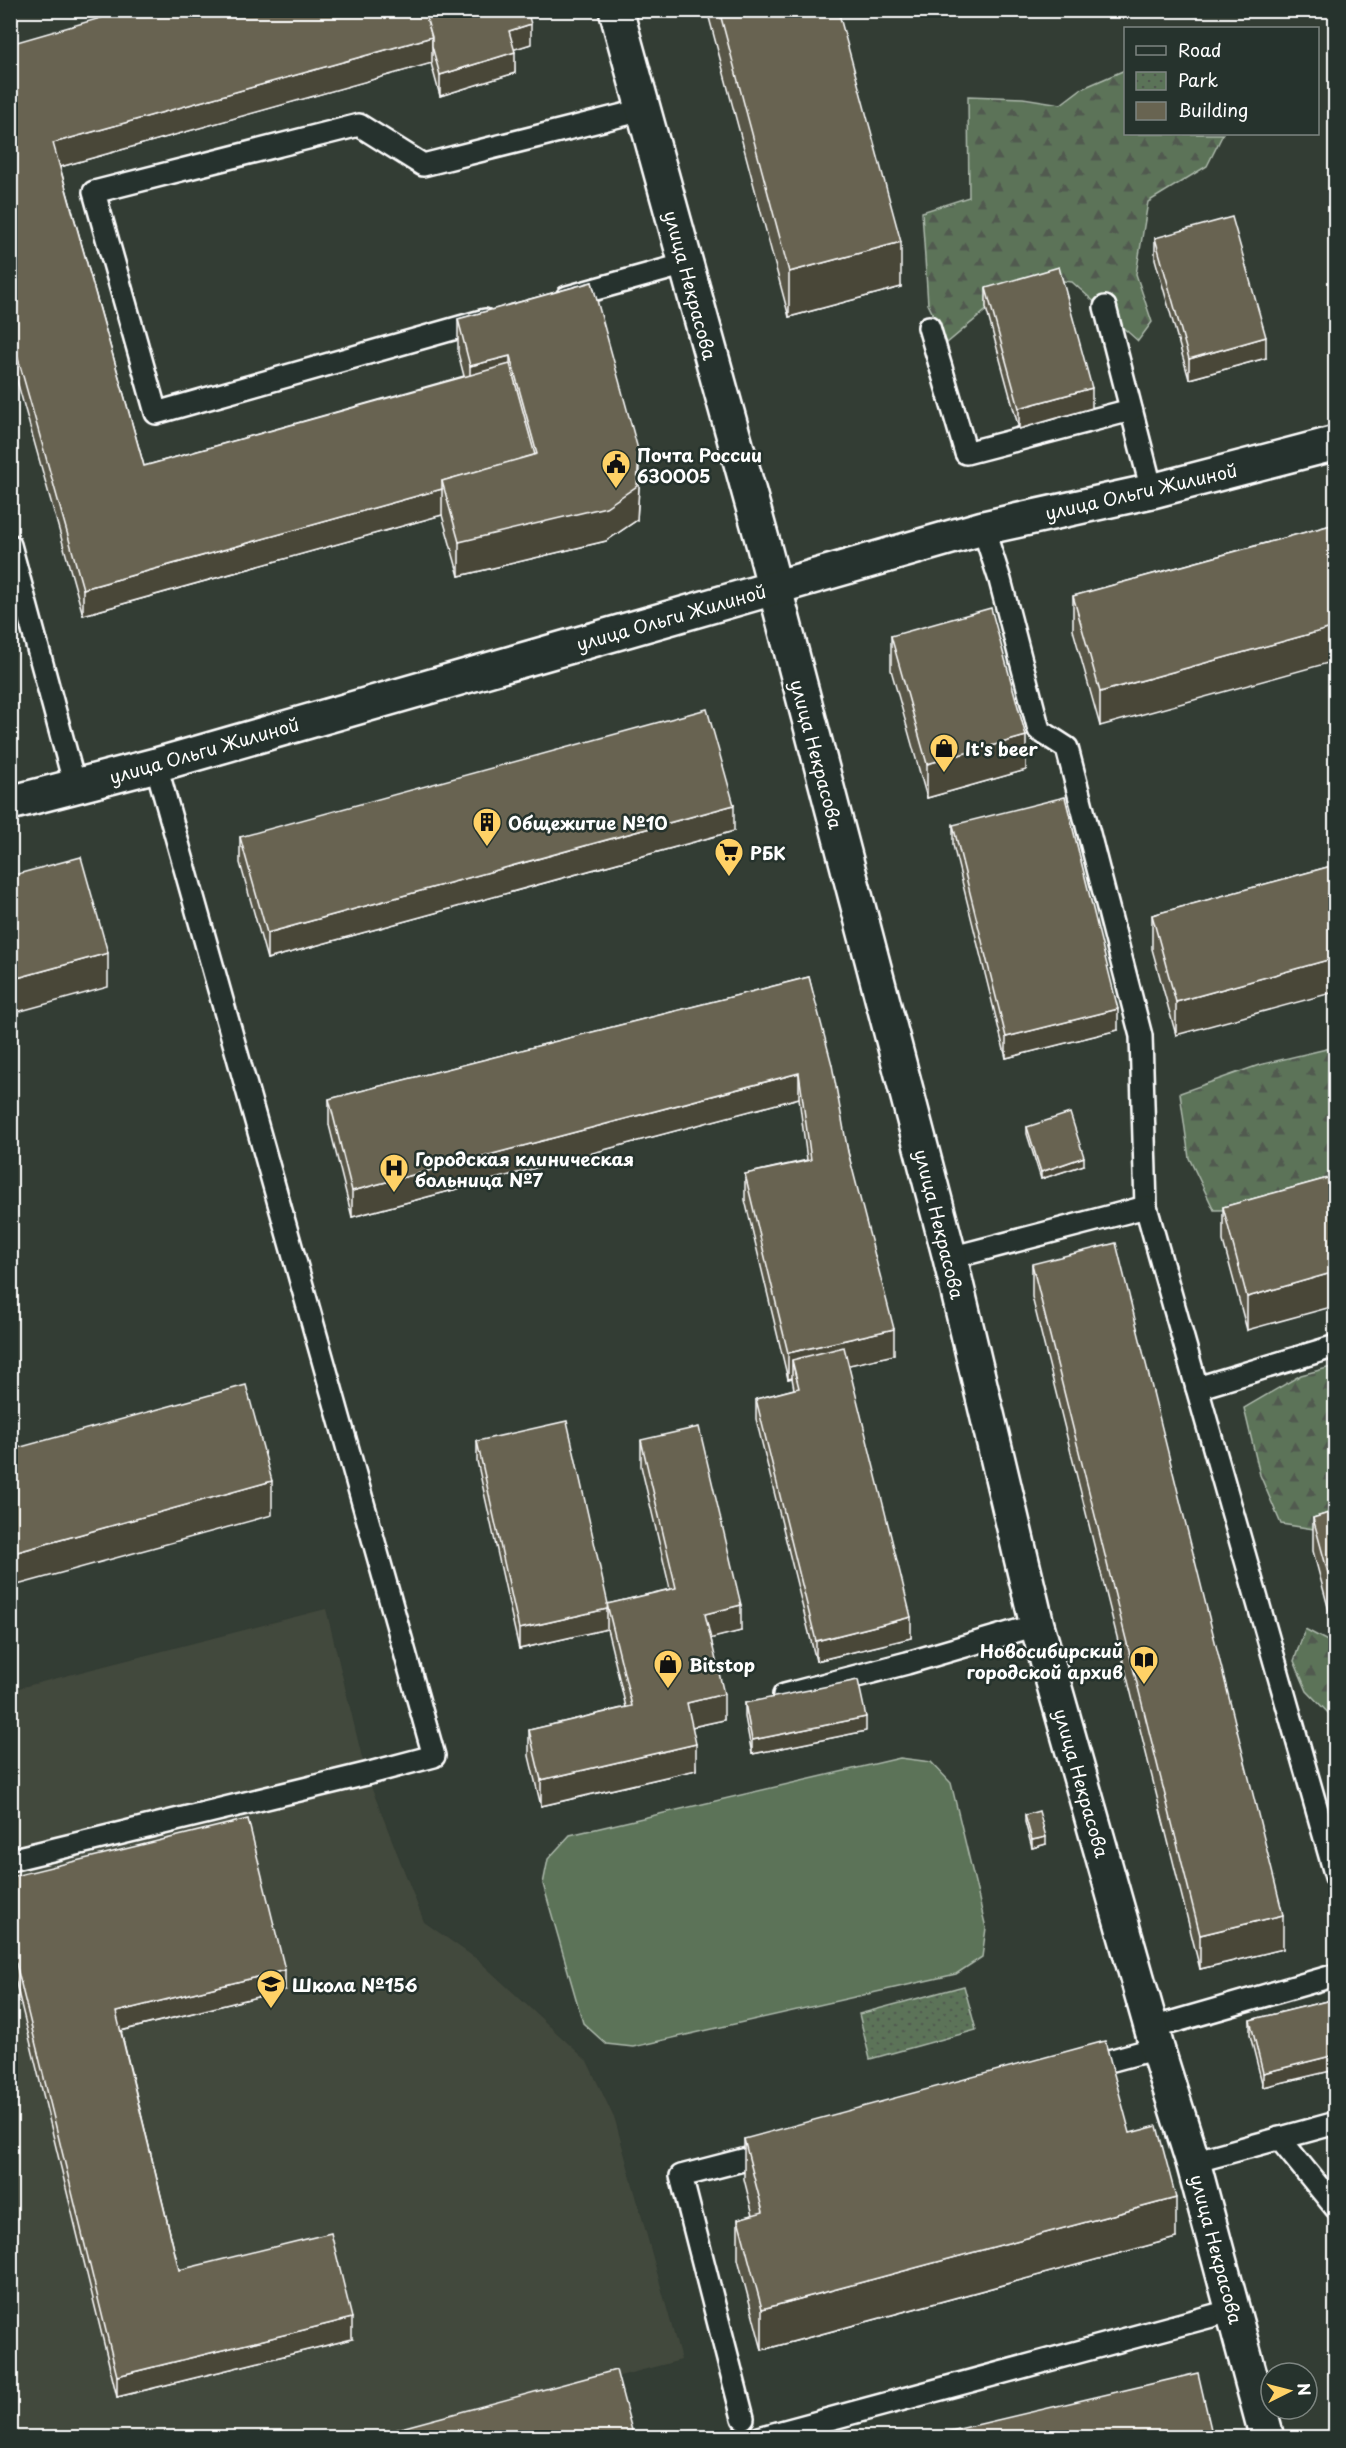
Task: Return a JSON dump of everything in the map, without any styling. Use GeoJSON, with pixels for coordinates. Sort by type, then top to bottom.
{"type":"FeatureCollection","features":[{"type":"Feature","properties":{"kind":"street","name":"улица Некрасова"},"geometry":{"type":"LineString","coordinates":[[616,10],[773,588],[950,1258],[1037,1625],[1155,2038],[1193,2162],[1267,2438]]}},
{"type":"Feature","properties":{"kind":"street","name":"улица Ольги Жилиной"},"geometry":{"type":"LineString","coordinates":[[10,802],[156,765],[983,528],[1152,491],[1335,443]]}},
{"type":"Feature","properties":{"kind":"lane"},"geometry":{"type":"LineString","coordinates":[[507,314],[156,413],[94,192],[359,125],[423,165],[643,110]]}},
{"type":"Feature","properties":{"kind":"lane"},"geometry":{"type":"LineString","coordinates":[[552,302],[686,264]]}},
{"type":"Feature","properties":{"kind":"lane"},"geometry":{"type":"LineString","coordinates":[[1106,307],[1152,491]]}},
{"type":"Feature","properties":{"kind":"lane"},"geometry":{"type":"LineString","coordinates":[[929,327],[966,453],[1131,410]]}},
{"type":"Feature","properties":{"kind":"lane"},"geometry":{"type":"LineString","coordinates":[[983,528],[1000,580],[1039,730],[1067,748],[1141,1036],[1146,1207],[1197,1388],[1328,1820],[1335,1877]]}},
{"type":"Feature","properties":{"kind":"lane"},"geometry":{"type":"LineString","coordinates":[[10,545],[75,786]]}},
{"type":"Feature","properties":{"kind":"lane"},"geometry":{"type":"LineString","coordinates":[[10,1860],[434,1756],[156,765]]}},
{"type":"Feature","properties":{"kind":"lane"},"geometry":{"type":"LineString","coordinates":[[950,1258],[1146,1207]]}},
{"type":"Feature","properties":{"kind":"lane"},"geometry":{"type":"LineString","coordinates":[[1197,1388],[1335,1346]]}},
{"type":"Feature","properties":{"kind":"lane"},"geometry":{"type":"LineString","coordinates":[[784,1695],[919,1660],[1037,1625]]}},
{"type":"Feature","properties":{"kind":"lane"},"geometry":{"type":"LineString","coordinates":[[1059,2074],[1335,1975]]}},
{"type":"Feature","properties":{"kind":"lane"},"geometry":{"type":"LineString","coordinates":[[1193,2162],[1335,2123]]}},
{"type":"Feature","properties":{"kind":"lane"},"geometry":{"type":"LineString","coordinates":[[1280,2138],[1335,2208]]}},
{"type":"Feature","properties":{"kind":"lane"},"geometry":{"type":"LineString","coordinates":[[743,2418],[681,2176],[786,2149]]}},
{"type":"Feature","properties":{"kind":"lane"},"geometry":{"type":"LineString","coordinates":[[759,2438],[1234,2310]]}},
{"type":"Feature","properties":{"kind":"shaded area","name":"Школа №156"},"geometry":{"type":"Polygon","coordinates":[[[326,1609],[366,1774],[424,1922],[478,1960],[587,2061],[615,2120],[681,2360],[385,2437],[11,2438],[11,1690],[326,1609]]]}},
{"type":"Feature","properties":{"kind":"green space"},"geometry":{"type":"Polygon","coordinates":[[[1124,70],[1124,135],[1222,135],[1207,166],[1148,202],[1136,274],[1152,322],[1138,341],[1072,282],[1026,277],[947,343],[928,304],[922,212],[969,197],[968,96],[1023,98],[1061,104],[1081,89],[1124,70]]]}},
{"type":"Feature","properties":{"kind":"green space"},"geometry":{"type":"Polygon","coordinates":[[[1335,1047],[1335,1200],[1298,1209],[1214,1210],[1189,1158],[1180,1093],[1259,1065],[1335,1047]]]}},
{"type":"Feature","properties":{"kind":"green space"},"geometry":{"type":"Polygon","coordinates":[[[1335,1366],[1335,1528],[1327,1531],[1281,1524],[1260,1475],[1244,1408],[1301,1375],[1335,1366]]]}},
{"type":"Feature","properties":{"kind":"green space"},"geometry":{"type":"Polygon","coordinates":[[[1305,1629],[1335,1645],[1335,1720],[1307,1691],[1294,1661],[1305,1629]]]}},
{"type":"Feature","properties":{"kind":"green space"},"geometry":{"type":"Polygon","coordinates":[[[900,1758],[931,1762],[951,1783],[986,1928],[982,1957],[956,1974],[633,2047],[606,2044],[583,2023],[543,1884],[548,1859],[570,1835],[900,1758]]]}},
{"type":"Feature","properties":{"kind":"green space"},"geometry":{"type":"Polygon","coordinates":[[[964,1986],[976,2030],[870,2059],[859,2014],[964,1986]]]}},
{"type":"Feature","properties":{"kind":"building"},"geometry":{"type":"Polygon","coordinates":[[[128,10],[424,10],[432,37],[53,143],[144,466],[510,364],[535,455],[442,481],[442,489],[83,589],[10,330],[10,44],[128,10]]]}},
{"type":"Feature","properties":{"kind":"building"},"geometry":{"type":"Polygon","coordinates":[[[424,10],[527,10],[531,24],[509,31],[515,52],[440,75],[424,10]]]}},
{"type":"Feature","properties":{"kind":"building"},"geometry":{"type":"Polygon","coordinates":[[[719,10],[838,10],[901,242],[789,272],[719,10]]]}},
{"type":"Feature","properties":{"kind":"building"},"geometry":{"type":"Polygon","coordinates":[[[1232,217],[1266,337],[1189,359],[1155,238],[1232,217]]]}},
{"type":"Feature","properties":{"kind":"building"},"geometry":{"type":"Polygon","coordinates":[[[1059,267],[1092,388],[1019,408],[986,288],[1059,267]]]}},
{"type":"Feature","properties":{"kind":"building"},"geometry":{"type":"Polygon","coordinates":[[[592,282],[639,453],[637,486],[606,507],[459,542],[442,481],[537,454],[510,356],[470,366],[458,319],[592,282]]]}},
{"type":"Feature","properties":{"kind":"building"},"geometry":{"type":"Polygon","coordinates":[[[1335,524],[1335,627],[1100,692],[1073,596],[1335,524]]]}},
{"type":"Feature","properties":{"kind":"building"},"geometry":{"type":"Polygon","coordinates":[[[991,608],[1026,736],[927,764],[891,636],[991,608]]]}},
{"type":"Feature","properties":{"kind":"building","name":"Общежитие №10"},"geometry":{"type":"Polygon","coordinates":[[[707,709],[734,805],[267,933],[240,837],[707,709]]]}},
{"type":"Feature","properties":{"kind":"building"},"geometry":{"type":"Polygon","coordinates":[[[1065,797],[1118,1009],[1006,1037],[953,825],[1065,797]]]}},
{"type":"Feature","properties":{"kind":"building"},"geometry":{"type":"Polygon","coordinates":[[[81,857],[108,953],[10,980],[10,876],[81,857]]]}},
{"type":"Feature","properties":{"kind":"building"},"geometry":{"type":"Polygon","coordinates":[[[1335,865],[1335,958],[1176,1002],[1152,915],[1335,865]]]}},
{"type":"Feature","properties":{"kind":"building","name":"Городская клиническая больница №7"},"geometry":{"type":"Polygon","coordinates":[[[809,977],[832,1065],[848,1152],[894,1329],[788,1353],[745,1174],[811,1160],[799,1073],[352,1191],[329,1099],[809,977]]]}},
{"type":"Feature","properties":{"kind":"building"},"geometry":{"type":"Polygon","coordinates":[[[1070,1113],[1084,1157],[1041,1172],[1027,1127],[1070,1113]]]}},
{"type":"Feature","properties":{"kind":"building"},"geometry":{"type":"Polygon","coordinates":[[[1335,1176],[1335,1272],[1247,1297],[1223,1207],[1335,1176]]]}},
{"type":"Feature","properties":{"kind":"building"},"geometry":{"type":"Polygon","coordinates":[[[1116,1243],[1283,1915],[1200,1935],[1032,1264],[1116,1243]]]}},
{"type":"Feature","properties":{"kind":"building"},"geometry":{"type":"Polygon","coordinates":[[[844,1347],[911,1617],[816,1641],[756,1399],[799,1388],[792,1360],[844,1347]]]}},
{"type":"Feature","properties":{"kind":"building"},"geometry":{"type":"Polygon","coordinates":[[[246,1385],[272,1481],[10,1554],[10,1450],[246,1385]]]}},
{"type":"Feature","properties":{"kind":"building"},"geometry":{"type":"Polygon","coordinates":[[[567,1421],[608,1604],[607,1609],[519,1629],[477,1441],[567,1421]]]}},
{"type":"Feature","properties":{"kind":"building"},"geometry":{"type":"Polygon","coordinates":[[[699,1427],[741,1605],[705,1614],[724,1694],[687,1703],[696,1744],[541,1780],[529,1730],[632,1706],[607,1604],[676,1588],[641,1440],[699,1427]]]}},
{"type":"Feature","properties":{"kind":"building"},"geometry":{"type":"Polygon","coordinates":[[[1335,1511],[1335,1599],[1313,1518],[1335,1511]]]}},
{"type":"Feature","properties":{"kind":"building"},"geometry":{"type":"Polygon","coordinates":[[[858,1680],[866,1717],[752,1740],[745,1703],[858,1680]]]}},
{"type":"Feature","properties":{"kind":"building"},"geometry":{"type":"Polygon","coordinates":[[[1039,1811],[1046,1837],[1032,1840],[1025,1815],[1039,1811]]]}},
{"type":"Feature","properties":{"kind":"building"},"geometry":{"type":"Polygon","coordinates":[[[248,1819],[285,1970],[116,2012],[179,2270],[331,2233],[352,2318],[117,2376],[10,1939],[10,1877],[248,1819]]]}},
{"type":"Feature","properties":{"kind":"building"},"geometry":{"type":"Polygon","coordinates":[[[1335,1999],[1335,2055],[1263,2073],[1250,2020],[1335,1999]]]}},
{"type":"Feature","properties":{"kind":"building"},"geometry":{"type":"Polygon","coordinates":[[[1105,2041],[1130,2133],[1157,2126],[1176,2198],[762,2309],[738,2219],[763,2212],[744,2139],[1105,2041]]]}},
{"type":"Feature","properties":{"kind":"building"},"geometry":{"type":"Polygon","coordinates":[[[616,2370],[634,2438],[364,2438],[616,2370]]]}},
{"type":"Feature","properties":{"kind":"building"},"geometry":{"type":"Polygon","coordinates":[[[1198,2373],[1213,2438],[921,2438],[1198,2373]]]}},
{"type":"Feature","properties":{"kind":"place","name":"Почта России 630005"},"geometry":{"type":"Point","coordinates":[616,490]}},
{"type":"Feature","properties":{"kind":"place","name":"It's beer"},"geometry":{"type":"Point","coordinates":[944,774]}},
{"type":"Feature","properties":{"kind":"place","name":"Общежитие №10"},"geometry":{"type":"Point","coordinates":[487,848]}},
{"type":"Feature","properties":{"kind":"place","name":"РБК"},"geometry":{"type":"Point","coordinates":[729,878]}},
{"type":"Feature","properties":{"kind":"place","name":"Городская клиническая больница №7"},"geometry":{"type":"Point","coordinates":[394,1194]}},
{"type":"Feature","properties":{"kind":"place","name":"Новосибирский городской архив"},"geometry":{"type":"Point","coordinates":[1144,1686]}},
{"type":"Feature","properties":{"kind":"place","name":"Bitstop"},"geometry":{"type":"Point","coordinates":[668,1690]}},
{"type":"Feature","properties":{"kind":"place","name":"Школа №156"},"geometry":{"type":"Point","coordinates":[271,2010]}}]}
